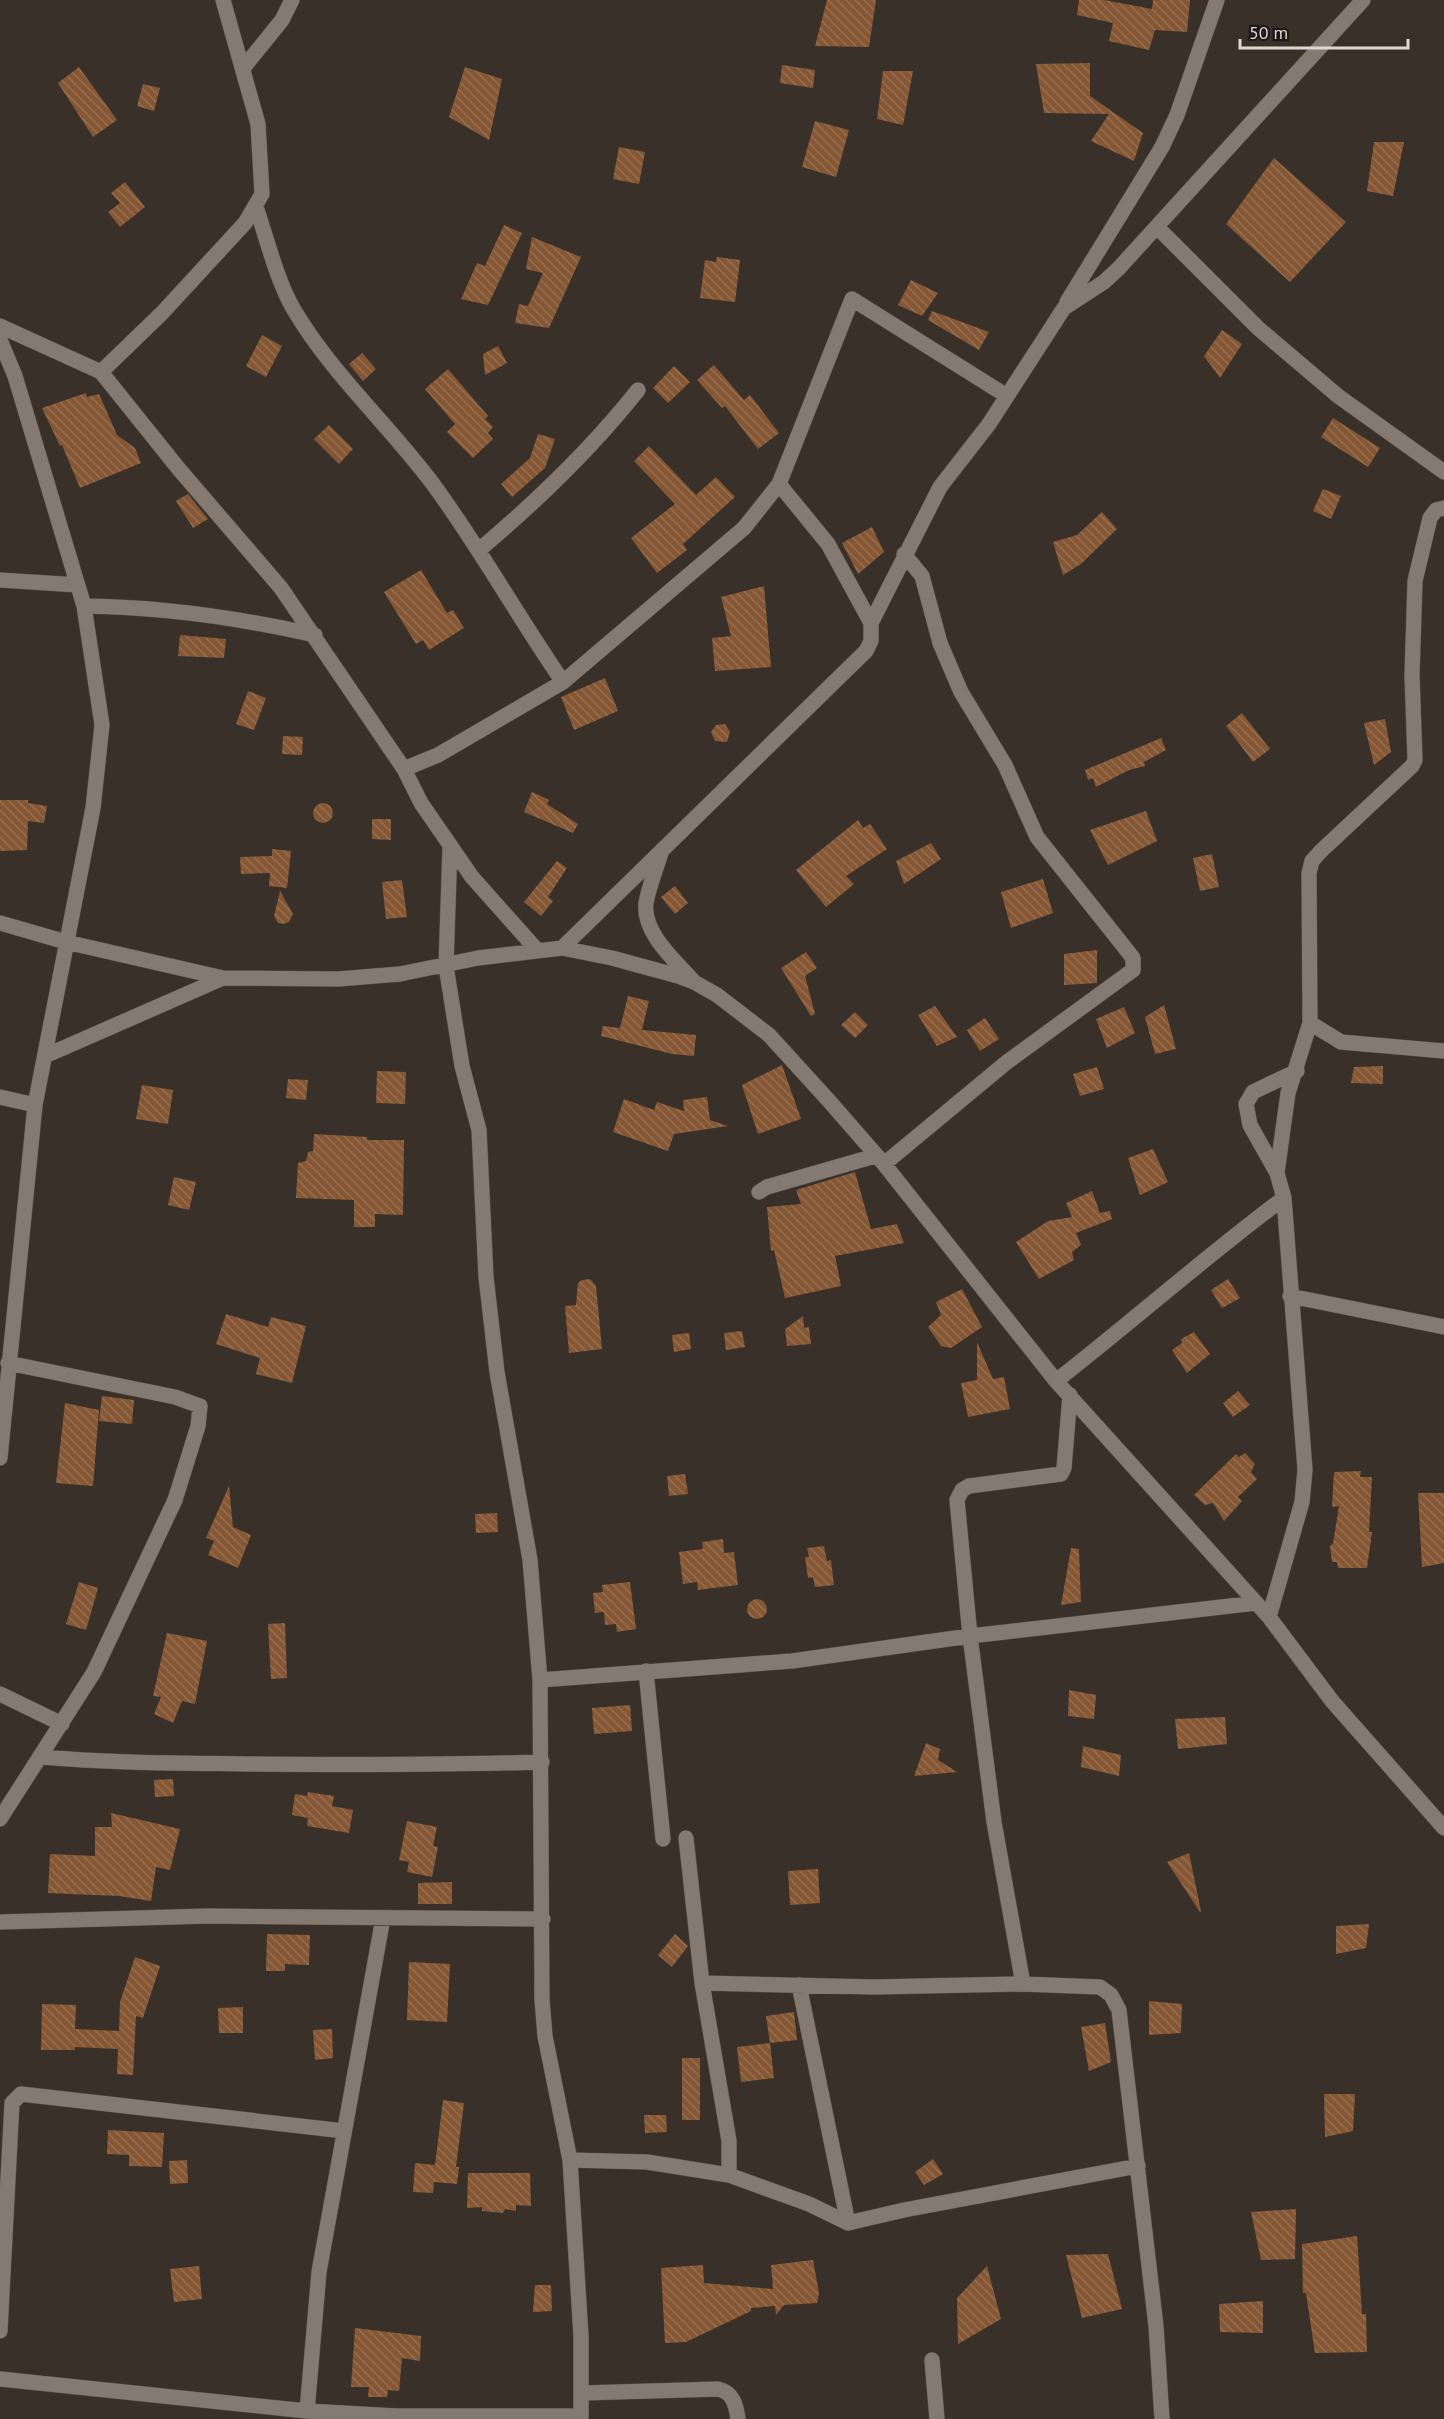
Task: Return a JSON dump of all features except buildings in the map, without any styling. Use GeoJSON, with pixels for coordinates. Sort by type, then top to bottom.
{"type":"FeatureCollection","features":[{"type":"Feature","properties":{"kind":"street"},"geometry":{"type":"LineString","coordinates":[[101,372],[162,313],[256,207],[262,194],[258,124],[244,67],[223,0]]}},
{"type":"Feature","properties":{"kind":"street"},"geometry":{"type":"LineString","coordinates":[[244,67],[282,20],[292,0]]}},
{"type":"Feature","properties":{"kind":"street"},"geometry":{"type":"LineString","coordinates":[[562,948],[866,651],[871,641],[871,623],[940,487],[989,424],[1064,308],[1162,147],[1177,115],[1217,0]]}},
{"type":"Feature","properties":{"kind":"street"},"geometry":{"type":"LineString","coordinates":[[1064,308],[1104,282],[1158,228],[1363,0]]}},
{"type":"Feature","properties":{"kind":"street"},"geometry":{"type":"LineString","coordinates":[[256,207],[294,310],[343,376],[432,483],[479,550],[515,612],[563,682]]}},
{"type":"Feature","properties":{"kind":"street"},"geometry":{"type":"LineString","coordinates":[[1158,228],[1258,328],[1338,396],[1444,472]]}},
{"type":"Feature","properties":{"kind":"street"},"geometry":{"type":"LineString","coordinates":[[404,769],[438,755],[563,682],[744,528],[779,484],[852,299],[1007,396]]}},
{"type":"Feature","properties":{"kind":"street"},"geometry":{"type":"LineString","coordinates":[[0,326],[101,372],[163,451],[281,588],[404,769],[421,803],[450,846],[503,915],[537,950]]}},
{"type":"Feature","properties":{"kind":"street"},"geometry":{"type":"LineString","coordinates":[[0,340],[15,376],[84,606],[102,725],[93,808],[35,1105],[0,1458]]}},
{"type":"Feature","properties":{"kind":"street"},"geometry":{"type":"LineString","coordinates":[[479,550],[543,491],[620,413],[638,390]]}},
{"type":"Feature","properties":{"kind":"street"},"geometry":{"type":"LineString","coordinates":[[779,484],[828,544],[871,623]]}},
{"type":"Feature","properties":{"kind":"street"},"geometry":{"type":"LineString","coordinates":[[1278,1173],[1288,1093],[1297,1071],[1310,1023],[1309,873],[1312,861],[1321,851],[1412,766],[1415,760],[1412,675],[1416,581],[1430,518],[1436,510],[1444,508]]}},
{"type":"Feature","properties":{"kind":"street"},"geometry":{"type":"LineString","coordinates":[[759,1192],[767,1187],[879,1160],[1006,1062],[1077,1013],[1133,970],[1135,965],[1058,861],[1037,837],[1005,765],[961,692],[940,643],[922,576],[904,554]]}},
{"type":"Feature","properties":{"kind":"street"},"geometry":{"type":"LineString","coordinates":[[0,580],[78,585]]}},
{"type":"Feature","properties":{"kind":"street"},"geometry":{"type":"LineString","coordinates":[[84,606],[125,606],[261,623],[315,635]]}},
{"type":"Feature","properties":{"kind":"street"},"geometry":{"type":"LineString","coordinates":[[0,2379],[307,2411],[397,2418],[581,2418],[583,2393],[570,2160],[545,2036],[540,1680],[530,1560],[497,1372],[486,1277],[479,1131],[462,1066],[446,966],[450,846]]}},
{"type":"Feature","properties":{"kind":"street"},"geometry":{"type":"LineString","coordinates":[[662,852],[646,904],[649,923],[658,940],[694,982]]}},
{"type":"Feature","properties":{"kind":"street"},"geometry":{"type":"LineString","coordinates":[[0,923],[66,942],[223,978],[338,979],[400,974],[478,958],[562,948],[612,958],[694,982],[740,1011],[770,1035],[879,1160],[1056,1382],[1269,1617],[1332,1701],[1444,1828]]}},
{"type":"Feature","properties":{"kind":"street"},"geometry":{"type":"LineString","coordinates":[[45,1056],[223,978]]}},
{"type":"Feature","properties":{"kind":"street"},"geometry":{"type":"LineString","coordinates":[[1310,1023],[1341,1042],[1444,1051]]}},
{"type":"Feature","properties":{"kind":"street"},"geometry":{"type":"LineString","coordinates":[[1269,1617],[1305,1488],[1284,1198],[1278,1173],[1250,1125],[1246,1104],[1253,1092],[1297,1071]]}},
{"type":"Feature","properties":{"kind":"street"},"geometry":{"type":"LineString","coordinates":[[0,1097],[35,1105]]}},
{"type":"Feature","properties":{"kind":"street"},"geometry":{"type":"LineString","coordinates":[[1056,1382],[1167,1294],[1235,1234],[1284,1198]]}},
{"type":"Feature","properties":{"kind":"street"},"geometry":{"type":"LineString","coordinates":[[1290,1296],[1444,1327]]}},
{"type":"Feature","properties":{"kind":"street"},"geometry":{"type":"LineString","coordinates":[[0,1819],[42,1757],[94,1672],[175,1500],[198,1426],[200,1406],[175,1397],[8,1363]]}},
{"type":"Feature","properties":{"kind":"street"},"geometry":{"type":"LineString","coordinates":[[1023,1984],[994,1822],[970,1636],[957,1500],[962,1490],[969,1486],[1061,1474],[1064,1468],[1070,1395]]}},
{"type":"Feature","properties":{"kind":"street"},"geometry":{"type":"LineString","coordinates":[[540,1680],[792,1661],[970,1636],[1256,1603]]}},
{"type":"Feature","properties":{"kind":"street"},"geometry":{"type":"LineString","coordinates":[[646,1671],[663,1839]]}},
{"type":"Feature","properties":{"kind":"street"},"geometry":{"type":"LineString","coordinates":[[0,1694],[62,1724]]}},
{"type":"Feature","properties":{"kind":"street"},"geometry":{"type":"LineString","coordinates":[[42,1757],[112,1762],[410,1766],[542,1762]]}},
{"type":"Feature","properties":{"kind":"street"},"geometry":{"type":"LineString","coordinates":[[686,1838],[702,1983],[729,2141],[729,2175]]}},
{"type":"Feature","properties":{"kind":"street"},"geometry":{"type":"LineString","coordinates":[[0,1922],[207,1916],[543,1919]]}},
{"type":"Feature","properties":{"kind":"street"},"geometry":{"type":"LineString","coordinates":[[307,2411],[319,2272],[383,1918]]}},
{"type":"Feature","properties":{"kind":"street"},"geometry":{"type":"LineString","coordinates":[[702,1983],[874,1987],[1023,1984],[1100,1987],[1111,1995],[1119,2010],[1138,2166],[1156,2326],[1162,2419]]}},
{"type":"Feature","properties":{"kind":"street"},"geometry":{"type":"LineString","coordinates":[[799,1985],[848,2223]]}},
{"type":"Feature","properties":{"kind":"street"},"geometry":{"type":"LineString","coordinates":[[0,2331],[12,2103],[21,2094],[344,2131]]}},
{"type":"Feature","properties":{"kind":"street"},"geometry":{"type":"LineString","coordinates":[[570,2160],[647,2162],[729,2175],[809,2204],[848,2223],[914,2208],[1138,2166]]}},
{"type":"Feature","properties":{"kind":"street"},"geometry":{"type":"LineString","coordinates":[[932,2360],[937,2419]]}},
{"type":"Feature","properties":{"kind":"street"},"geometry":{"type":"LineString","coordinates":[[583,2393],[718,2389],[726,2391],[733,2399],[738,2419]]}}]}
